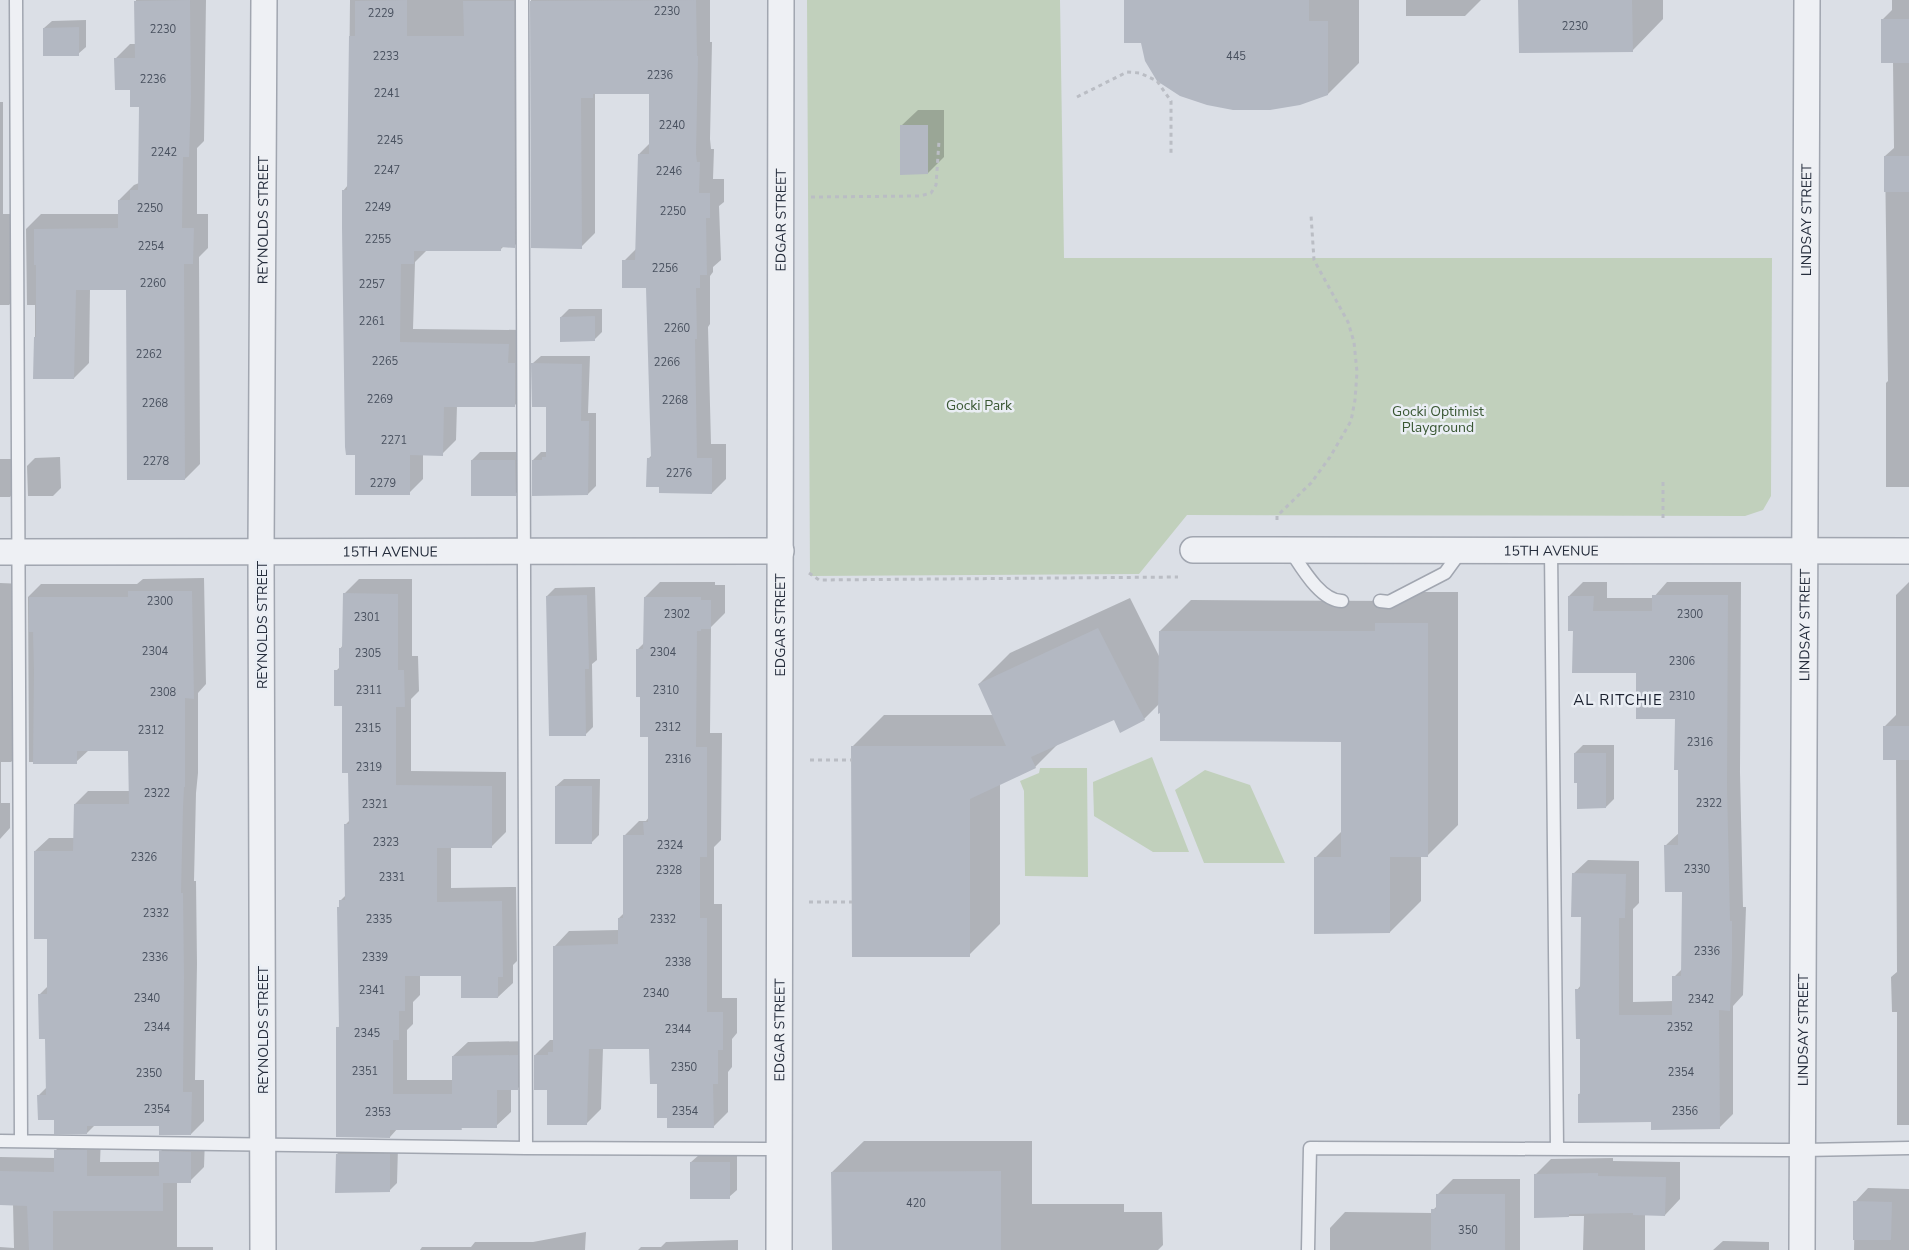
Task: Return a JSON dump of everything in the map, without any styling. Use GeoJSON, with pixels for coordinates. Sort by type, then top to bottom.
{"type":"FeatureCollection","features":[{"type":"Feature","properties":{"kind":"street","name":"REYNOLDS STREET"},"geometry":{"type":"LineString","coordinates":[[263,1250],[262,552],[264,0]]}},
{"type":"Feature","properties":{"kind":"street","name":"EDGAR STREET"},"geometry":{"type":"LineString","coordinates":[[779,1250],[781,0]]}},
{"type":"Feature","properties":{"kind":"street","name":"LINDSAY STREET"},"geometry":{"type":"LineString","coordinates":[[1802,1250],[1807,0]]}},
{"type":"Feature","properties":{"kind":"street","name":"15TH AVENUE"},"geometry":{"type":"LineString","coordinates":[[1193,550],[1909,551]]}},
{"type":"Feature","properties":{"kind":"street","name":"15TH AVENUE"},"geometry":{"type":"LineString","coordinates":[[10,552],[781,551]]}},
{"type":"Feature","properties":{"kind":"lane"},"geometry":{"type":"LineString","coordinates":[[16,0],[10,552],[21,1141]]}},
{"type":"Feature","properties":{"kind":"lane"},"geometry":{"type":"LineString","coordinates":[[522,0],[526,1148]]}},
{"type":"Feature","properties":{"kind":"lane"},"geometry":{"type":"LineString","coordinates":[[1284,550],[1321,592],[1336,601],[1342,601]]}},
{"type":"Feature","properties":{"kind":"lane"},"geometry":{"type":"LineString","coordinates":[[1551,550],[1557,1149]]}},
{"type":"Feature","properties":{"kind":"lane"},"geometry":{"type":"LineString","coordinates":[[1380,601],[1389,602],[1445,573],[1461,551]]}},
{"type":"Feature","properties":{"kind":"lane"},"geometry":{"type":"LineString","coordinates":[[0,1141],[526,1148],[780,1149]]}},
{"type":"Feature","properties":{"kind":"lane"},"geometry":{"type":"LineString","coordinates":[[1308,1250],[1310,1148],[1803,1150],[1909,1148]]}},
{"type":"Feature","properties":{"kind":"path"},"geometry":{"type":"LineString","coordinates":[[1077,97],[1127,72],[1140,73],[1157,81],[1172,101],[1172,153]]}},
{"type":"Feature","properties":{"kind":"path"},"geometry":{"type":"LineString","coordinates":[[781,197],[920,196],[931,193],[936,185],[939,141]]}},
{"type":"Feature","properties":{"kind":"path"},"geometry":{"type":"LineString","coordinates":[[1284,550],[1277,516],[1311,483],[1330,457],[1351,421],[1355,400],[1357,372],[1354,342],[1348,322],[1314,260],[1311,215]]}},
{"type":"Feature","properties":{"kind":"path"},"geometry":{"type":"LineString","coordinates":[[1663,482],[1663,550]]}},
{"type":"Feature","properties":{"kind":"path"},"geometry":{"type":"LineString","coordinates":[[781,551],[819,580],[1182,577],[1193,550]]}},
{"type":"Feature","properties":{"kind":"path"},"geometry":{"type":"LineString","coordinates":[[781,759],[852,760]]}},
{"type":"Feature","properties":{"kind":"path"},"geometry":{"type":"LineString","coordinates":[[780,902],[852,902]]}},
{"type":"Feature","properties":{"kind":"green space","name":"Gocki Park"},"geometry":{"type":"Polygon","coordinates":[[[807,0],[1060,0],[1064,258],[1772,258],[1771,496],[1763,510],[1745,516],[1187,515],[1139,574],[810,576],[807,0]]]}},
{"type":"Feature","properties":{"kind":"green space"},"geometry":{"type":"Polygon","coordinates":[[[1152,757],[1189,852],[1153,852],[1094,816],[1093,782],[1152,757]]]}},
{"type":"Feature","properties":{"kind":"green space"},"geometry":{"type":"Polygon","coordinates":[[[1040,768],[1087,768],[1088,877],[1025,876],[1024,791],[1020,781],[1039,773],[1040,768]]]}},
{"type":"Feature","properties":{"kind":"green space"},"geometry":{"type":"Polygon","coordinates":[[[1205,770],[1250,785],[1285,863],[1204,863],[1175,790],[1205,770]]]}},
{"type":"Feature","properties":{"kind":"building"},"geometry":{"type":"Polygon","coordinates":[[[190,0],[191,97],[189,157],[183,157],[182,228],[194,228],[193,264],[184,264],[185,480],[127,480],[126,290],[76,290],[74,379],[33,379],[34,337],[36,337],[34,229],[118,228],[118,200],[130,200],[130,190],[138,190],[139,107],[130,107],[130,90],[115,90],[114,58],[135,58],[134,1],[190,0]]]}},
{"type":"Feature","properties":{"kind":"building"},"geometry":{"type":"Polygon","coordinates":[[[407,0],[407,36],[464,36],[463,1],[514,1],[515,248],[501,247],[501,251],[414,251],[414,264],[401,264],[400,342],[509,344],[508,363],[515,363],[515,407],[444,407],[443,456],[410,455],[410,495],[355,495],[355,455],[346,455],[345,447],[342,228],[342,190],[347,190],[349,36],[355,36],[355,1],[407,0]]]}},
{"type":"Feature","properties":{"kind":"building"},"geometry":{"type":"Polygon","coordinates":[[[696,0],[698,56],[696,154],[697,162],[700,162],[699,193],[710,193],[710,218],[706,218],[707,275],[700,275],[700,288],[696,288],[697,458],[712,458],[712,494],[659,493],[659,487],[646,487],[647,458],[651,458],[646,288],[622,288],[622,260],[635,260],[638,154],[649,154],[649,94],[593,94],[593,98],[581,98],[582,249],[531,248],[530,1],[696,0]]]}},
{"type":"Feature","properties":{"kind":"building"},"geometry":{"type":"Polygon","coordinates":[[[1124,0],[1309,0],[1309,21],[1328,21],[1328,95],[1300,105],[1270,110],[1233,110],[1207,105],[1180,96],[1157,81],[1145,61],[1141,43],[1124,43],[1124,0]]]}},
{"type":"Feature","properties":{"kind":"building"},"geometry":{"type":"Polygon","coordinates":[[[1518,0],[1632,0],[1633,52],[1519,53],[1518,0]]]}},
{"type":"Feature","properties":{"kind":"building"},"geometry":{"type":"Polygon","coordinates":[[[1881,19],[1909,19],[1909,63],[1881,63],[1881,19]]]}},
{"type":"Feature","properties":{"kind":"building"},"geometry":{"type":"Polygon","coordinates":[[[79,27],[79,56],[43,56],[43,28],[79,27]]]}},
{"type":"Feature","properties":{"kind":"building"},"geometry":{"type":"Polygon","coordinates":[[[900,125],[928,125],[928,174],[900,175],[900,125]]]}},
{"type":"Feature","properties":{"kind":"building"},"geometry":{"type":"Polygon","coordinates":[[[1884,156],[1909,156],[1909,192],[1884,192],[1884,156]]]}},
{"type":"Feature","properties":{"kind":"building"},"geometry":{"type":"Polygon","coordinates":[[[595,316],[595,341],[560,342],[560,317],[595,316]]]}},
{"type":"Feature","properties":{"kind":"building"},"geometry":{"type":"Polygon","coordinates":[[[531,363],[582,364],[581,421],[589,421],[588,495],[532,496],[532,460],[542,460],[542,457],[546,457],[546,407],[532,407],[531,363]]]}},
{"type":"Feature","properties":{"kind":"building"},"geometry":{"type":"Polygon","coordinates":[[[471,460],[515,460],[516,496],[471,496],[471,460]]]}},
{"type":"Feature","properties":{"kind":"building"},"geometry":{"type":"Polygon","coordinates":[[[128,591],[192,591],[194,699],[185,698],[185,787],[181,893],[183,893],[184,978],[183,1092],[192,1092],[191,1135],[159,1135],[159,1126],[87,1126],[87,1134],[54,1134],[54,1120],[38,1120],[37,1095],[46,1095],[45,1039],[39,1039],[38,994],[47,994],[47,939],[34,939],[34,851],[73,851],[74,804],[129,804],[128,751],[77,751],[77,764],[33,764],[34,670],[33,632],[29,632],[29,597],[128,597],[128,591]]]}},
{"type":"Feature","properties":{"kind":"building"},"geometry":{"type":"Polygon","coordinates":[[[343,593],[398,594],[398,670],[404,670],[405,707],[396,707],[396,785],[492,786],[492,848],[437,848],[437,902],[502,901],[503,977],[498,977],[498,998],[461,998],[461,976],[405,976],[405,1011],[399,1011],[399,1040],[393,1040],[393,1094],[452,1094],[452,1056],[518,1055],[518,1090],[497,1090],[497,1128],[390,1130],[390,1138],[336,1137],[336,1027],[339,1027],[337,907],[339,907],[339,900],[345,900],[344,824],[349,824],[348,773],[342,773],[342,706],[334,706],[334,670],[339,670],[339,648],[342,648],[343,593]]]}},
{"type":"Feature","properties":{"kind":"building"},"geometry":{"type":"Polygon","coordinates":[[[587,595],[589,669],[585,669],[586,736],[549,736],[546,596],[587,595]]]}},
{"type":"Feature","properties":{"kind":"building"},"geometry":{"type":"Polygon","coordinates":[[[1652,595],[1728,595],[1727,787],[1732,958],[1730,1011],[1719,1010],[1720,1129],[1651,1130],[1651,1122],[1578,1123],[1580,1039],[1576,1039],[1575,989],[1580,989],[1581,917],[1571,917],[1572,873],[1626,874],[1625,918],[1619,918],[1619,1015],[1672,1015],[1672,976],[1681,976],[1682,892],[1665,892],[1664,845],[1678,845],[1678,770],[1674,770],[1675,719],[1636,719],[1636,673],[1572,673],[1573,631],[1568,631],[1568,596],[1594,596],[1593,611],[1652,611],[1652,595]]]}},
{"type":"Feature","properties":{"kind":"building"},"geometry":{"type":"Polygon","coordinates":[[[644,597],[701,597],[701,600],[711,600],[711,629],[697,631],[696,747],[707,747],[707,857],[700,857],[700,918],[707,918],[707,1012],[723,1012],[723,1050],[718,1050],[718,1084],[713,1084],[714,1128],[667,1128],[667,1118],[657,1118],[657,1084],[650,1084],[649,1049],[589,1049],[587,1125],[547,1125],[547,1090],[534,1090],[534,1055],[548,1055],[548,1052],[553,1052],[553,946],[618,944],[618,918],[623,918],[623,835],[644,835],[643,822],[648,822],[648,737],[640,737],[640,697],[636,697],[636,649],[643,649],[644,597]]]}},
{"type":"Feature","properties":{"kind":"building"},"geometry":{"type":"Polygon","coordinates":[[[1375,623],[1428,623],[1428,857],[1390,857],[1390,933],[1314,934],[1314,857],[1341,857],[1341,742],[1160,741],[1160,713],[1158,714],[1159,631],[1375,631],[1375,623]]]}},
{"type":"Feature","properties":{"kind":"building"},"geometry":{"type":"Polygon","coordinates":[[[1098,628],[1145,720],[1120,733],[1114,720],[1031,757],[1036,768],[970,799],[970,957],[852,957],[851,746],[1006,746],[978,684],[1098,628]]]}},
{"type":"Feature","properties":{"kind":"building"},"geometry":{"type":"Polygon","coordinates":[[[1883,726],[1909,726],[1909,760],[1883,760],[1883,726]]]}},
{"type":"Feature","properties":{"kind":"building"},"geometry":{"type":"Polygon","coordinates":[[[1574,753],[1606,753],[1606,808],[1577,809],[1577,783],[1574,783],[1574,753]]]}},
{"type":"Feature","properties":{"kind":"building"},"geometry":{"type":"Polygon","coordinates":[[[555,786],[592,786],[592,844],[555,844],[555,786]]]}},
{"type":"Feature","properties":{"kind":"building"},"geometry":{"type":"Polygon","coordinates":[[[54,1150],[87,1150],[87,1176],[159,1176],[159,1151],[191,1152],[191,1183],[163,1183],[163,1211],[53,1211],[53,1250],[29,1250],[27,1206],[0,1205],[0,1171],[54,1172],[54,1150]]]}},
{"type":"Feature","properties":{"kind":"building"},"geometry":{"type":"Polygon","coordinates":[[[336,1154],[390,1154],[390,1192],[335,1193],[336,1154]]]}},
{"type":"Feature","properties":{"kind":"building"},"geometry":{"type":"Polygon","coordinates":[[[690,1162],[730,1162],[730,1199],[690,1199],[690,1162]]]}},
{"type":"Feature","properties":{"kind":"building"},"geometry":{"type":"Polygon","coordinates":[[[1001,1171],[1001,1250],[832,1250],[831,1172],[1001,1171]]]}},
{"type":"Feature","properties":{"kind":"building"},"geometry":{"type":"Polygon","coordinates":[[[1598,1173],[1598,1176],[1666,1177],[1665,1216],[1633,1215],[1633,1213],[1569,1214],[1569,1217],[1534,1218],[1534,1174],[1598,1173]]]}},
{"type":"Feature","properties":{"kind":"building"},"geometry":{"type":"Polygon","coordinates":[[[1436,1194],[1505,1194],[1505,1250],[1431,1250],[1431,1209],[1436,1209],[1436,1194]]]}},
{"type":"Feature","properties":{"kind":"building"},"geometry":{"type":"Polygon","coordinates":[[[1853,1201],[1892,1202],[1891,1240],[1853,1240],[1853,1201]]]}},
{"type":"Feature","properties":{"kind":"district","name":"AL RITCHIE"},"geometry":{"type":"Point","coordinates":[1618,700]}},
{"type":"Feature","properties":{"kind":"park label","name":"Gocki Optimist Playground"},"geometry":{"type":"Point","coordinates":[1438,420]}}]}
